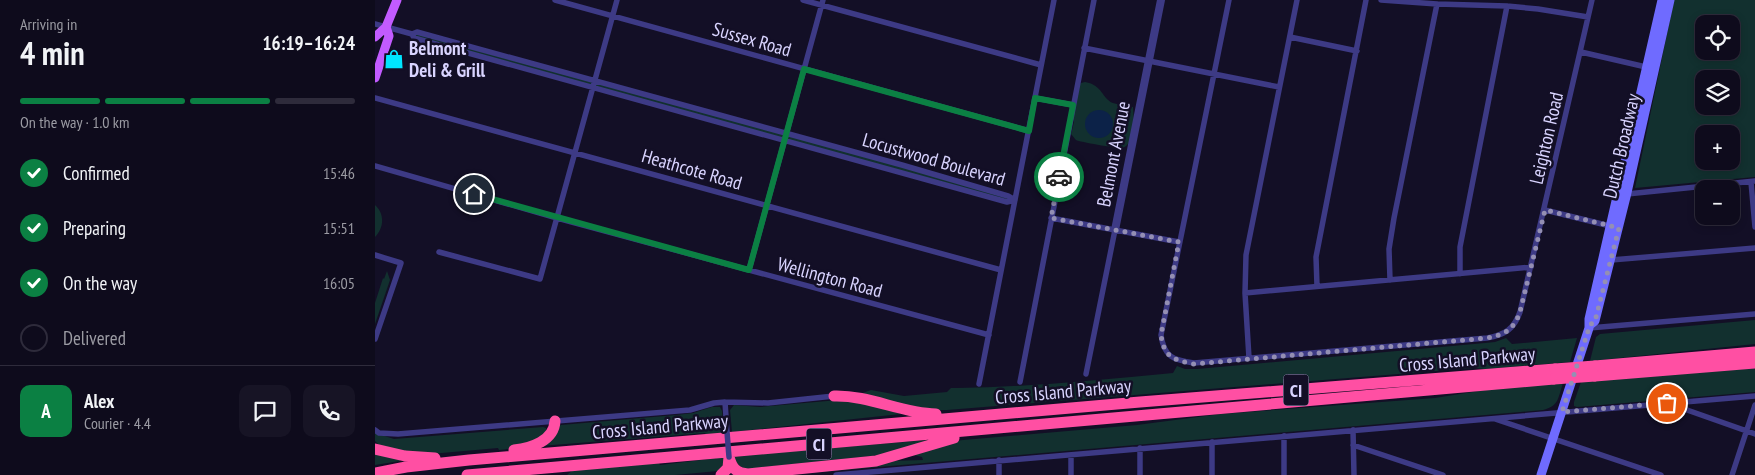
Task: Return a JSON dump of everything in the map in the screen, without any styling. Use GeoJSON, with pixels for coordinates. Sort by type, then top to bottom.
{"type":"FeatureCollection","features":[{"type":"Feature","properties":{"kind":"highway","name":"Cross Island Parkway"},"geometry":{"type":"LineString","coordinates":[[1595,371],[1755,352]]}},
{"type":"Feature","properties":{"kind":"highway","name":"Cross Island Parkway"},"geometry":{"type":"LineString","coordinates":[[375,473],[406,467],[474,460],[992,415],[1595,371],[1755,362]]}},
{"type":"Feature","properties":{"kind":"highway","name":"Cross Island Parkway"},"geometry":{"type":"LineString","coordinates":[[467,475],[989,430],[1555,374]]}},
{"type":"Feature","properties":{"kind":"highway"},"geometry":{"type":"LineString","coordinates":[[834,396],[858,398],[921,414],[992,415]]}},
{"type":"Feature","properties":{"kind":"highway"},"geometry":{"type":"LineString","coordinates":[[379,448],[411,457],[474,460],[537,444],[551,434],[555,421]]}},
{"type":"Feature","properties":{"kind":"highway"},"geometry":{"type":"LineString","coordinates":[[729,457],[734,469],[745,474],[860,463],[891,458],[924,446],[989,430]]}},
{"type":"Feature","properties":{"kind":"highway"},"geometry":{"type":"LineString","coordinates":[[721,475],[729,466],[729,457]]}},
{"type":"Feature","properties":{"kind":"highway"},"geometry":{"type":"LineString","coordinates":[[499,472],[532,475]]}},
{"type":"Feature","properties":{"kind":"main road"},"geometry":{"type":"LineString","coordinates":[[375,37],[386,27],[397,0]]}},
{"type":"Feature","properties":{"kind":"main road","name":"Dutch Broadway"},"geometry":{"type":"LineString","coordinates":[[1541,475],[1589,330],[1595,321],[1606,260],[1650,68],[1662,0]]}},
{"type":"Feature","properties":{"kind":"main road","name":"Dutch Broadway"},"geometry":{"type":"LineString","coordinates":[[1650,68],[1670,0]]}},
{"type":"Feature","properties":{"kind":"main road"},"geometry":{"type":"LineString","coordinates":[[375,78],[389,36],[386,27]]}},
{"type":"Feature","properties":{"kind":"street","name":"Sussex Road"},"geometry":{"type":"LineString","coordinates":[[555,0],[1029,131]]}},
{"type":"Feature","properties":{"kind":"street"},"geometry":{"type":"LineString","coordinates":[[439,252],[540,279],[617,0]]}},
{"type":"Feature","properties":{"kind":"street"},"geometry":{"type":"LineString","coordinates":[[803,0],[823,3],[1041,65]]}},
{"type":"Feature","properties":{"kind":"street"},"geometry":{"type":"LineString","coordinates":[[979,384],[1054,0]]}},
{"type":"Feature","properties":{"kind":"street"},"geometry":{"type":"LineString","coordinates":[[1020,382],[1093,0]]}},
{"type":"Feature","properties":{"kind":"street","name":"Belmont Avenue"},"geometry":{"type":"LineString","coordinates":[[1086,374],[1161,0]]}},
{"type":"Feature","properties":{"kind":"street"},"geometry":{"type":"LineString","coordinates":[[1051,218],[1179,242],[1229,0]]}},
{"type":"Feature","properties":{"kind":"street"},"geometry":{"type":"LineString","coordinates":[[1249,358],[1245,293],[1246,255],[1297,0]]}},
{"type":"Feature","properties":{"kind":"street"},"geometry":{"type":"LineString","coordinates":[[1317,286],[1316,257],[1366,0]]}},
{"type":"Feature","properties":{"kind":"street"},"geometry":{"type":"LineString","coordinates":[[1381,0],[1507,6],[1588,17]]}},
{"type":"Feature","properties":{"kind":"street","name":"Leighton Road"},"geometry":{"type":"LineString","coordinates":[[1179,242],[1161,335],[1162,346],[1169,356],[1179,361],[1194,364],[1503,335],[1513,327],[1517,320],[1545,210],[1592,0]]}},
{"type":"Feature","properties":{"kind":"street"},"geometry":{"type":"LineString","coordinates":[[749,270],[823,3]]}},
{"type":"Feature","properties":{"kind":"street"},"geometry":{"type":"LineString","coordinates":[[1390,280],[1389,248],[1394,218],[1437,4]]}},
{"type":"Feature","properties":{"kind":"street"},"geometry":{"type":"LineString","coordinates":[[1460,274],[1459,246],[1507,6]]}},
{"type":"Feature","properties":{"kind":"street","name":"Locustwood Boulevard"},"geometry":{"type":"LineString","coordinates":[[375,24],[412,34],[414,38],[491,56],[690,111],[785,141],[1007,202],[1015,200]]}},
{"type":"Feature","properties":{"kind":"street"},"geometry":{"type":"LineString","coordinates":[[1289,36],[1357,51]]}},
{"type":"Feature","properties":{"kind":"street"},"geometry":{"type":"LineString","coordinates":[[1084,48],[1279,86]]}},
{"type":"Feature","properties":{"kind":"street"},"geometry":{"type":"LineString","coordinates":[[1581,52],[1650,68]]}},
{"type":"Feature","properties":{"kind":"street","name":"Heathcote Road"},"geometry":{"type":"LineString","coordinates":[[375,98],[1001,270]]}},
{"type":"Feature","properties":{"kind":"street"},"geometry":{"type":"LineString","coordinates":[[1035,98],[1073,105]]}},
{"type":"Feature","properties":{"kind":"street","name":"Locustwood Boulevard"},"geometry":{"type":"LineString","coordinates":[[690,111],[787,134],[902,165],[1008,196],[1015,200]]}},
{"type":"Feature","properties":{"kind":"street"},"geometry":{"type":"LineString","coordinates":[[900,172],[902,165]]}},
{"type":"Feature","properties":{"kind":"street","name":"Wellington Road"},"geometry":{"type":"LineString","coordinates":[[375,166],[557,218],[989,335]]}},
{"type":"Feature","properties":{"kind":"street"},"geometry":{"type":"LineString","coordinates":[[1622,194],[1753,182],[1755,227]]}},
{"type":"Feature","properties":{"kind":"street"},"geometry":{"type":"LineString","coordinates":[[1545,210],[1614,227]]}},
{"type":"Feature","properties":{"kind":"street"},"geometry":{"type":"LineString","coordinates":[[1606,260],[1755,248]]}},
{"type":"Feature","properties":{"kind":"street"},"geometry":{"type":"LineString","coordinates":[[375,255],[401,262],[375,339]]}},
{"type":"Feature","properties":{"kind":"street"},"geometry":{"type":"LineString","coordinates":[[1245,293],[1531,267]]}},
{"type":"Feature","properties":{"kind":"street"},"geometry":{"type":"LineString","coordinates":[[1589,330],[1755,314]]}},
{"type":"Feature","properties":{"kind":"street"},"geometry":{"type":"LineString","coordinates":[[375,430],[379,433],[398,434],[690,410],[725,402],[768,403],[834,396]]}},
{"type":"Feature","properties":{"kind":"street"},"geometry":{"type":"LineString","coordinates":[[837,475],[1755,396]]}},
{"type":"Feature","properties":{"kind":"street"},"geometry":{"type":"LineString","coordinates":[[725,402],[729,457]]}},
{"type":"Feature","properties":{"kind":"street"},"geometry":{"type":"LineString","coordinates":[[1667,403],[1755,434]]}},
{"type":"Feature","properties":{"kind":"street"},"geometry":{"type":"LineString","coordinates":[[1732,475],[1755,405]]}},
{"type":"Feature","properties":{"kind":"street"},"geometry":{"type":"LineString","coordinates":[[1493,418],[1661,475]]}},
{"type":"Feature","properties":{"kind":"street"},"geometry":{"type":"LineString","coordinates":[[1353,430],[1354,475]]}},
{"type":"Feature","properties":{"kind":"street"},"geometry":{"type":"LineString","coordinates":[[1284,436],[1284,475]]}},
{"type":"Feature","properties":{"kind":"street"},"geometry":{"type":"LineString","coordinates":[[1212,442],[1212,475]]}},
{"type":"Feature","properties":{"kind":"street"},"geometry":{"type":"LineString","coordinates":[[1353,445],[1443,475]]}},
{"type":"Feature","properties":{"kind":"street"},"geometry":{"type":"LineString","coordinates":[[1140,448],[1140,475]]}},
{"type":"Feature","properties":{"kind":"street"},"geometry":{"type":"LineString","coordinates":[[1071,454],[1071,475]]}},
{"type":"Feature","properties":{"kind":"street"},"geometry":{"type":"LineString","coordinates":[[999,460],[999,475]]}},
{"type":"Feature","properties":{"kind":"street"},"geometry":{"type":"LineString","coordinates":[[926,467],[927,474]]}},
{"type":"Feature","properties":{"kind":"green space"},"geometry":{"type":"Polygon","coordinates":[[[1674,0],[1755,0],[1755,177],[1695,180],[1695,182],[1635,188],[1674,0]]]}},
{"type":"Feature","properties":{"kind":"green space"},"geometry":{"type":"Polygon","coordinates":[[[417,32],[1008,196],[1007,202],[414,38],[417,32]]]}},
{"type":"Feature","properties":{"kind":"green space"},"geometry":{"type":"Polygon","coordinates":[[[1085,82],[1099,89],[1109,101],[1133,107],[1134,122],[1129,143],[1124,148],[1079,141],[1071,134],[1078,86],[1085,82]]]}},
{"type":"Feature","properties":{"kind":"green space"},"geometry":{"type":"Polygon","coordinates":[[[375,205],[382,217],[382,225],[375,237],[375,205]]]}},
{"type":"Feature","properties":{"kind":"green space"},"geometry":{"type":"Polygon","coordinates":[[[387,271],[390,280],[375,324],[375,303],[387,271]]]}},
{"type":"Feature","properties":{"kind":"green space"},"geometry":{"type":"Polygon","coordinates":[[[1755,320],[1755,344],[1590,361],[1596,337],[1600,334],[1755,320]]]}},
{"type":"Feature","properties":{"kind":"green space"},"geometry":{"type":"Polygon","coordinates":[[[1506,338],[1512,344],[1577,338],[1570,362],[1485,369],[1474,368],[947,410],[921,410],[860,394],[871,390],[904,396],[947,392],[951,388],[1092,381],[1173,373],[1177,366],[1185,369],[1197,369],[1495,342],[1506,338]]]}},
{"type":"Feature","properties":{"kind":"green space"},"geometry":{"type":"Polygon","coordinates":[[[1755,368],[1755,392],[1574,406],[1581,382],[1755,368]]]}},
{"type":"Feature","properties":{"kind":"green space"},"geometry":{"type":"Polygon","coordinates":[[[1563,383],[1555,404],[1543,410],[785,475],[890,461],[923,460],[922,457],[914,455],[952,441],[1137,425],[1221,414],[1435,398],[1491,389],[1563,383]]]}},
{"type":"Feature","properties":{"kind":"green space"},"geometry":{"type":"Polygon","coordinates":[[[850,399],[901,414],[732,432],[730,410],[734,405],[760,407],[850,399]]]}},
{"type":"Feature","properties":{"kind":"green space"},"geometry":{"type":"Polygon","coordinates":[[[712,407],[720,407],[722,411],[724,434],[706,435],[705,433],[540,446],[561,425],[693,413],[712,407]]]}},
{"type":"Feature","properties":{"kind":"green space"},"geometry":{"type":"Polygon","coordinates":[[[546,428],[546,431],[532,443],[499,450],[498,448],[419,455],[379,445],[375,441],[375,433],[394,439],[546,428]]]}},
{"type":"Feature","properties":{"kind":"green space"},"geometry":{"type":"Polygon","coordinates":[[[928,440],[890,454],[746,469],[738,464],[734,456],[928,440]]]}},
{"type":"Feature","properties":{"kind":"green space"},"geometry":{"type":"Polygon","coordinates":[[[375,452],[400,459],[400,461],[375,465],[375,452]]]}},
{"type":"Feature","properties":{"kind":"green space"},"geometry":{"type":"Polygon","coordinates":[[[726,457],[724,467],[718,471],[675,475],[567,475],[573,470],[659,463],[660,465],[726,457]]]}},
{"type":"Feature","properties":{"kind":"water"},"geometry":{"type":"Polygon","coordinates":[[[1099,110],[1109,114],[1113,124],[1109,134],[1099,138],[1089,134],[1085,124],[1089,114],[1099,110]]]}},
{"type":"Feature","properties":{"kind":"way so far"},"geometry":{"type":"LineString","coordinates":[[1059,177],[1051,218],[1179,242],[1161,335],[1162,346],[1169,356],[1179,361],[1194,364],[1503,335],[1513,327],[1520,312],[1545,210],[1619,228],[1595,321],[1590,325],[1562,412],[1667,403]]}},
{"type":"Feature","properties":{"kind":"place","name":"Belmont Deli & Grill"},"geometry":{"type":"Point","coordinates":[394,59]}},
{"type":"Feature","properties":{"kind":"route"},"geometry":{"type":"LineString","coordinates":[[474,194],[749,270],[804,69],[1029,131],[1035,98],[1073,105],[1059,177]]}}]}
